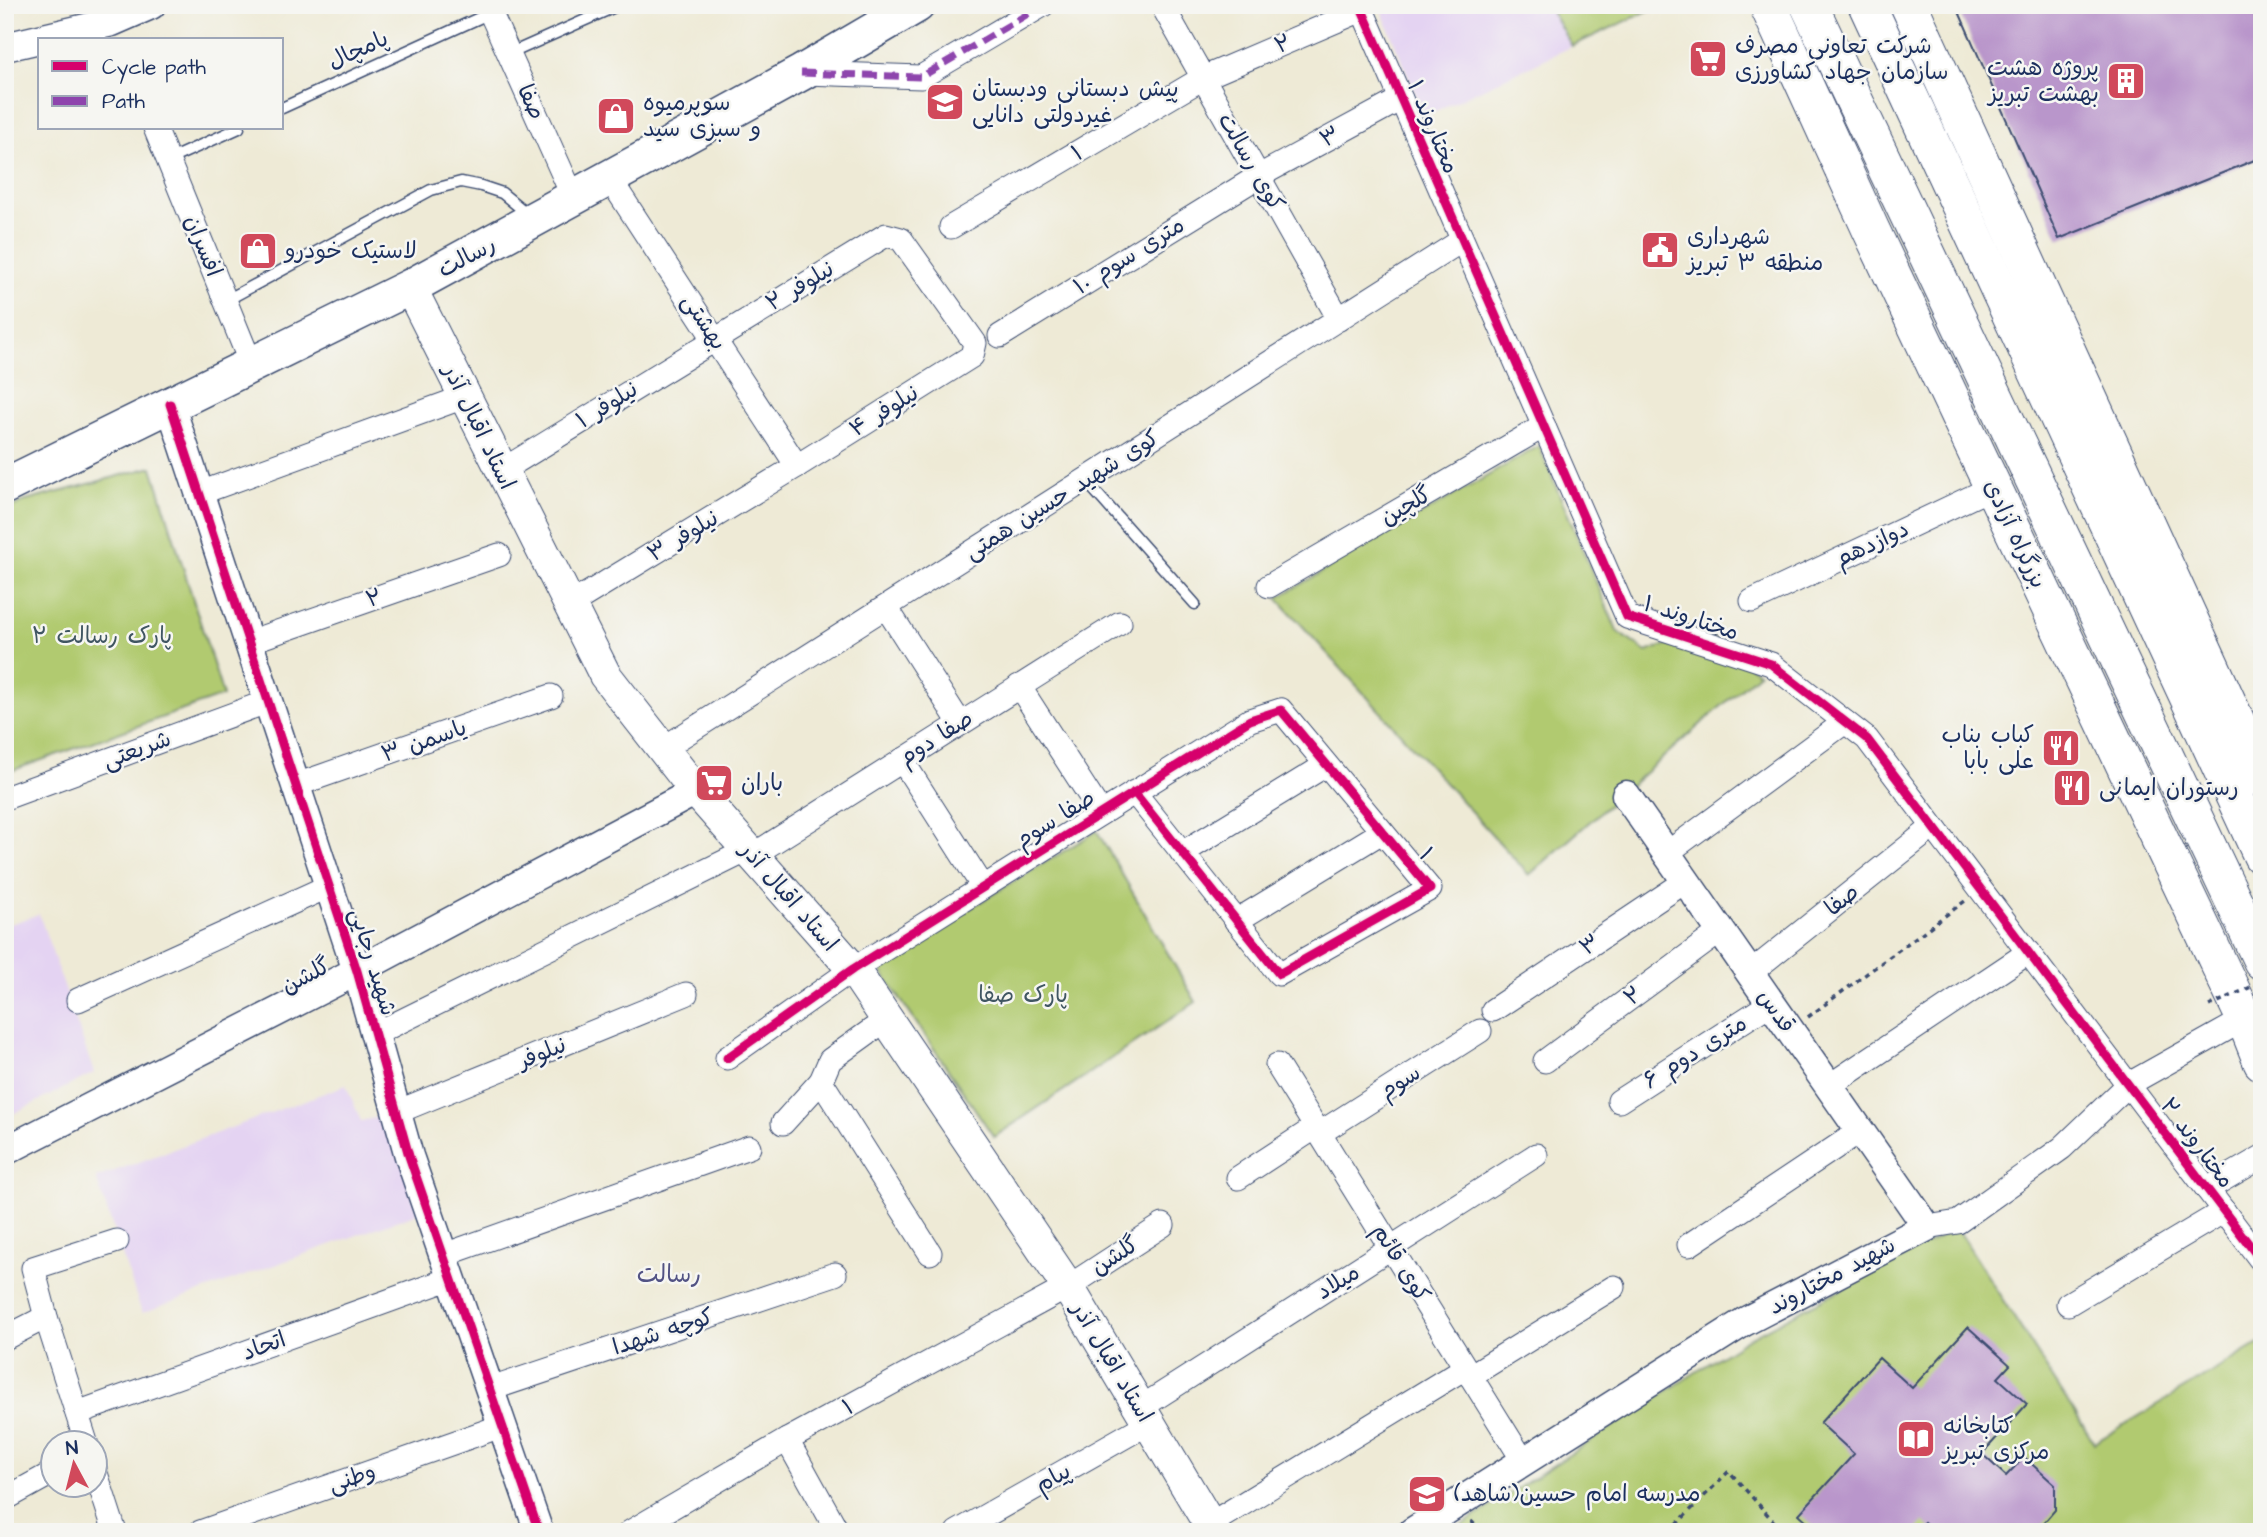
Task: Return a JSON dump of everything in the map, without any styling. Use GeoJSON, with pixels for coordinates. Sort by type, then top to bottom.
{"type":"FeatureCollection","features":[{"type":"Feature","properties":{"kind":"highway","name":"بزرگراه آزادی"},"geometry":{"type":"LineString","coordinates":[[1768,5],[2245,1020],[2262,1062]]}},
{"type":"Feature","properties":{"kind":"highway","name":"بزرگراه آزادی"},"geometry":{"type":"LineString","coordinates":[[1809,5],[2262,961]]}},
{"type":"Feature","properties":{"kind":"highway"},"geometry":{"type":"LineString","coordinates":[[1867,5],[2262,856]]}},
{"type":"Feature","properties":{"kind":"highway"},"geometry":{"type":"LineString","coordinates":[[1909,5],[2262,778]]}},
{"type":"Feature","properties":{"kind":"main road","name":"رسالت"},"geometry":{"type":"LineString","coordinates":[[5,486],[410,287],[802,73],[917,5]]}},
{"type":"Feature","properties":{"kind":"main road","name":"استاد اقبال آذر"},"geometry":{"type":"LineString","coordinates":[[410,287],[500,471],[605,675],[696,791],[853,969],[1068,1287],[1212,1528]]}},
{"type":"Feature","properties":{"kind":"street"},"geometry":{"type":"LineString","coordinates":[[67,38],[116,31],[151,5]]}},
{"type":"Feature","properties":{"kind":"street"},"geometry":{"type":"LineString","coordinates":[[802,73],[921,77],[1044,5]]}},
{"type":"Feature","properties":{"kind":"street","name":"کوی رسالت"},"geometry":{"type":"LineString","coordinates":[[1162,5],[1339,319]]}},
{"type":"Feature","properties":{"kind":"street","name":"۲"},"geometry":{"type":"LineString","coordinates":[[1203,78],[1361,8]]}},
{"type":"Feature","properties":{"kind":"street","name":"مختاروند ۱"},"geometry":{"type":"LineString","coordinates":[[1361,8],[1627,617],[1771,664],[1867,739],[2129,1084]]}},
{"type":"Feature","properties":{"kind":"street","name":"صفا"},"geometry":{"type":"LineString","coordinates":[[489,9],[575,199]]}},
{"type":"Feature","properties":{"kind":"street"},"geometry":{"type":"LineString","coordinates":[[5,47],[38,42]]}},
{"type":"Feature","properties":{"kind":"street","name":"۱"},"geometry":{"type":"LineString","coordinates":[[951,227],[1203,78]]}},
{"type":"Feature","properties":{"kind":"street","name":"۳"},"geometry":{"type":"LineString","coordinates":[[1259,176],[1401,99]]}},
{"type":"Feature","properties":{"kind":"street","name":"افسران"},"geometry":{"type":"LineString","coordinates":[[156,130],[251,364]]}},
{"type":"Feature","properties":{"kind":"street","name":"۱۰ متری سوم"},"geometry":{"type":"LineString","coordinates":[[1000,336],[1259,176]]}},
{"type":"Feature","properties":{"kind":"street","name":"بهشتی"},"geometry":{"type":"LineString","coordinates":[[610,179],[797,466]]}},
{"type":"Feature","properties":{"kind":"street","name":"نیلوفر ۲"},"geometry":{"type":"LineString","coordinates":[[714,338],[886,235],[901,239],[975,343],[972,356]]}},
{"type":"Feature","properties":{"kind":"street","name":"کوی شهید حسین همتی"},"geometry":{"type":"LineString","coordinates":[[662,749],[1461,241]]}},
{"type":"Feature","properties":{"kind":"street","name":"نیلوفر ۱"},"geometry":{"type":"LineString","coordinates":[[500,471],[714,338]]}},
{"type":"Feature","properties":{"kind":"street","name":"نیلوفر ۴"},"geometry":{"type":"LineString","coordinates":[[797,466],[972,356]]}},
{"type":"Feature","properties":{"kind":"street"},"geometry":{"type":"LineString","coordinates":[[200,494],[464,397]]}},
{"type":"Feature","properties":{"kind":"street","name":"شهید رجایی"},"geometry":{"type":"LineString","coordinates":[[170,404],[358,971],[410,1156],[539,1532]]}},
{"type":"Feature","properties":{"kind":"street","name":"گلچین"},"geometry":{"type":"LineString","coordinates":[[1269,586],[1544,426]]}},
{"type":"Feature","properties":{"kind":"street","name":"نیلوفر ۳"},"geometry":{"type":"LineString","coordinates":[[569,605],[797,466]]}},
{"type":"Feature","properties":{"kind":"street","name":"دوازدهم"},"geometry":{"type":"LineString","coordinates":[[1752,601],[1993,487]]}},
{"type":"Feature","properties":{"kind":"street","name":"۲"},"geometry":{"type":"LineString","coordinates":[[249,642],[499,555]]}},
{"type":"Feature","properties":{"kind":"street"},"geometry":{"type":"LineString","coordinates":[[886,607],[960,723]]}},
{"type":"Feature","properties":{"kind":"street","name":"صفا دوم"},"geometry":{"type":"LineString","coordinates":[[375,1034],[750,852],[1120,623]]}},
{"type":"Feature","properties":{"kind":"street"},"geometry":{"type":"LineString","coordinates":[[1019,686],[1101,813]]}},
{"type":"Feature","properties":{"kind":"street","name":"یاسمن ۳"},"geometry":{"type":"LineString","coordinates":[[296,785],[551,696]]}},
{"type":"Feature","properties":{"kind":"street","name":"شریعتی"},"geometry":{"type":"LineString","coordinates":[[5,798],[268,701]]}},
{"type":"Feature","properties":{"kind":"street","name":"۱"},"geometry":{"type":"LineString","coordinates":[[1236,921],[1279,974],[1430,889],[1281,710]]}},
{"type":"Feature","properties":{"kind":"street","name":"صفا سوم"},"geometry":{"type":"LineString","coordinates":[[727,1058],[853,969],[1134,792],[1250,720],[1281,710]]}},
{"type":"Feature","properties":{"kind":"street"},"geometry":{"type":"LineString","coordinates":[[1667,853],[1845,722]]}},
{"type":"Feature","properties":{"kind":"street"},"geometry":{"type":"LineString","coordinates":[[902,760],[984,887]]}},
{"type":"Feature","properties":{"kind":"street"},"geometry":{"type":"LineString","coordinates":[[1182,853],[1326,765]]}},
{"type":"Feature","properties":{"kind":"street","name":"گلشن"},"geometry":{"type":"LineString","coordinates":[[5,1151],[358,971],[696,791]]}},
{"type":"Feature","properties":{"kind":"street"},"geometry":{"type":"LineString","coordinates":[[1134,792],[1236,921],[1382,832]]}},
{"type":"Feature","properties":{"kind":"street","name":"قدس"},"geometry":{"type":"LineString","coordinates":[[1626,795],[1927,1227]]}},
{"type":"Feature","properties":{"kind":"street","name":"صفا"},"geometry":{"type":"LineString","coordinates":[[1750,973],[1933,827]]}},
{"type":"Feature","properties":{"kind":"street","name":"۳"},"geometry":{"type":"LineString","coordinates":[[1493,1010],[1686,881]]}},
{"type":"Feature","properties":{"kind":"street"},"geometry":{"type":"LineString","coordinates":[[78,1000],[329,886]]}},
{"type":"Feature","properties":{"kind":"street","name":"۲"},"geometry":{"type":"LineString","coordinates":[[1545,1061],[1721,931]]}},
{"type":"Feature","properties":{"kind":"street"},"geometry":{"type":"LineString","coordinates":[[1829,1086],[2029,952]]}},
{"type":"Feature","properties":{"kind":"street","name":"نیلوفر"},"geometry":{"type":"LineString","coordinates":[[397,1112],[686,994]]}},
{"type":"Feature","properties":{"kind":"street","name":"۶ متری دوم"},"geometry":{"type":"LineString","coordinates":[[1619,1101],[1771,1003]]}},
{"type":"Feature","properties":{"kind":"street"},"geometry":{"type":"LineString","coordinates":[[783,1123],[821,1081],[830,1060],[887,1019]]}},
{"type":"Feature","properties":{"kind":"street","name":"شهید مختاروند"},"geometry":{"type":"LineString","coordinates":[[1412,1532],[1744,1322],[1927,1227],[1958,1222],[2062,1148],[2129,1084],[2245,1020]]}},
{"type":"Feature","properties":{"kind":"street","name":"سوم"},"geometry":{"type":"LineString","coordinates":[[1318,1130],[1480,1031]]}},
{"type":"Feature","properties":{"kind":"street","name":"کوی قائم"},"geometry":{"type":"LineString","coordinates":[[1277,1065],[1524,1462]]}},
{"type":"Feature","properties":{"kind":"street"},"geometry":{"type":"LineString","coordinates":[[821,1081],[930,1253]]}},
{"type":"Feature","properties":{"kind":"street","name":"مختاروند ۲"},"geometry":{"type":"LineString","coordinates":[[2129,1084],[2259,1259]]}},
{"type":"Feature","properties":{"kind":"street"},"geometry":{"type":"LineString","coordinates":[[1238,1178],[1318,1130]]}},
{"type":"Feature","properties":{"kind":"street"},"geometry":{"type":"LineString","coordinates":[[1689,1245],[1860,1131]]}},
{"type":"Feature","properties":{"kind":"street","name":"اتحاد"},"geometry":{"type":"LineString","coordinates":[[77,1413],[749,1147]]}},
{"type":"Feature","properties":{"kind":"street","name":"میلاد"},"geometry":{"type":"LineString","coordinates":[[1144,1416],[1392,1248],[1536,1155]]}},
{"type":"Feature","properties":{"kind":"street"},"geometry":{"type":"LineString","coordinates":[[2207,1189],[2262,1157]]}},
{"type":"Feature","properties":{"kind":"street"},"geometry":{"type":"LineString","coordinates":[[2067,1304],[2224,1211]]}},
{"type":"Feature","properties":{"kind":"street","name":"گلشن"},"geometry":{"type":"LineString","coordinates":[[1068,1287],[1163,1225]]}},
{"type":"Feature","properties":{"kind":"street"},"geometry":{"type":"LineString","coordinates":[[82,1428],[33,1268],[117,1241]]}},
{"type":"Feature","properties":{"kind":"street","name":"کوچه شهدا"},"geometry":{"type":"LineString","coordinates":[[491,1389],[835,1274]]}},
{"type":"Feature","properties":{"kind":"street","name":"۱"},"geometry":{"type":"LineString","coordinates":[[630,1532],[788,1440],[1068,1287]]}},
{"type":"Feature","properties":{"kind":"street"},"geometry":{"type":"LineString","coordinates":[[1212,1528],[1467,1372],[1614,1287]]}},
{"type":"Feature","properties":{"kind":"street"},"geometry":{"type":"LineString","coordinates":[[5,1338],[46,1317]]}},
{"type":"Feature","properties":{"kind":"street","name":"پیام"},"geometry":{"type":"LineString","coordinates":[[957,1532],[1144,1416]]}},
{"type":"Feature","properties":{"kind":"street","name":"وطنی"},"geometry":{"type":"LineString","coordinates":[[200,1532],[504,1425]]}},
{"type":"Feature","properties":{"kind":"street"},"geometry":{"type":"LineString","coordinates":[[788,1440],[838,1532]]}},
{"type":"Feature","properties":{"kind":"street"},"geometry":{"type":"LineString","coordinates":[[5,1499],[38,1481]]}},
{"type":"Feature","properties":{"kind":"street"},"geometry":{"type":"LineString","coordinates":[[104,1498],[115,1532]]}},
{"type":"Feature","properties":{"kind":"lane"},"geometry":{"type":"LineString","coordinates":[[509,54],[619,5]]}},
{"type":"Feature","properties":{"kind":"lane","name":"پامچال"},"geometry":{"type":"LineString","coordinates":[[284,107],[489,9]]}},
{"type":"Feature","properties":{"kind":"lane"},"geometry":{"type":"LineString","coordinates":[[168,160],[235,130]]}},
{"type":"Feature","properties":{"kind":"lane"},"geometry":{"type":"LineString","coordinates":[[225,300],[432,190],[461,182],[502,193],[535,220]]}},
{"type":"Feature","properties":{"kind":"lane"},"geometry":{"type":"LineString","coordinates":[[1085,480],[1195,604]]}},
{"type":"Feature","properties":{"kind":"path"},"geometry":{"type":"LineString","coordinates":[[1790,1031],[1980,889]]}},
{"type":"Feature","properties":{"kind":"path"},"geometry":{"type":"LineString","coordinates":[[2210,1006],[2262,982]]}},
{"type":"Feature","properties":{"kind":"path"},"geometry":{"type":"LineString","coordinates":[[1669,1532],[1729,1471],[1783,1532]]}},
{"type":"Feature","properties":{"kind":"shaded area"},"geometry":{"type":"Polygon","coordinates":[[[1379,5],[1547,5],[1572,46],[1425,116],[1379,5]]]}},
{"type":"Feature","properties":{"kind":"shaded area"},"geometry":{"type":"Polygon","coordinates":[[[39,914],[94,1073],[5,1118],[5,926],[39,914]]]}},
{"type":"Feature","properties":{"kind":"shaded area"},"geometry":{"type":"Polygon","coordinates":[[[346,1085],[361,1121],[387,1115],[418,1213],[142,1313],[96,1178],[346,1085]]]}},
{"type":"Feature","properties":{"kind":"green space"},"geometry":{"type":"Polygon","coordinates":[[[1547,5],[1653,5],[1654,8],[1572,46],[1547,5]]]}},
{"type":"Feature","properties":{"kind":"green space"},"geometry":{"type":"Polygon","coordinates":[[[1539,446],[1617,631],[1646,652],[1705,632],[1759,673],[1529,875],[1277,598],[1539,446]]]}},
{"type":"Feature","properties":{"kind":"green space","name":"پارک رسالت ۲"},"geometry":{"type":"Polygon","coordinates":[[[152,467],[223,696],[5,773],[5,511],[22,502],[152,467]]]}},
{"type":"Feature","properties":{"kind":"green space","name":"پارک صفا"},"geometry":{"type":"Polygon","coordinates":[[[1097,831],[1196,1002],[994,1137],[877,965],[1097,831]]]}},
{"type":"Feature","properties":{"kind":"green space"},"geometry":{"type":"Polygon","coordinates":[[[1957,1228],[2094,1443],[2262,1342],[2262,1532],[1451,1532],[1745,1340],[1957,1228]]]}},
{"type":"Feature","properties":{"kind":"building","name":"پروژه هشت بهشت تبریز"},"geometry":{"type":"Polygon","coordinates":[[[1956,5],[2262,5],[2262,157],[2059,239],[1956,5]]]}},
{"type":"Feature","properties":{"kind":"building","name":"کتابخانه مرکزى تبریز"},"geometry":{"type":"Polygon","coordinates":[[[1968,1327],[2010,1365],[1998,1378],[2027,1404],[1982,1454],[2006,1476],[2024,1457],[2055,1485],[2055,1510],[2036,1532],[1934,1532],[1924,1522],[1914,1532],[1819,1532],[1799,1514],[1854,1454],[1820,1423],[1879,1358],[1912,1388],[1968,1327]]]}},
{"type":"Feature","properties":{"kind":"marked path"},"geometry":{"type":"LineString","coordinates":[[801,73],[921,77],[1043,5]]}},
{"type":"Feature","properties":{"kind":"cycle path"},"geometry":{"type":"LineString","coordinates":[[1360,5],[1627,617],[1771,664],[1867,739],[2260,1259]]}},
{"type":"Feature","properties":{"kind":"cycle path"},"geometry":{"type":"LineString","coordinates":[[170,404],[357,971],[409,1156],[539,1532]]}},
{"type":"Feature","properties":{"kind":"cycle path"},"geometry":{"type":"LineString","coordinates":[[727,1058],[853,969],[1250,720],[1281,710],[1430,889],[1279,974],[1134,792]]}},
{"type":"Feature","properties":{"kind":"place","name":"شرکت تعاونی مصرف سازمان جهاد کشاورزی"},"geometry":{"type":"Point","coordinates":[1708,59]}},
{"type":"Feature","properties":{"kind":"place","name":"پروژه هشت بهشت تبریز"},"geometry":{"type":"Point","coordinates":[2126,81]}},
{"type":"Feature","properties":{"kind":"place","name":"پیش دبستانی ودبستان غیردولتی دانایی"},"geometry":{"type":"Point","coordinates":[945,102]}},
{"type":"Feature","properties":{"kind":"place","name":"سوپرمیوه و سبزی سید"},"geometry":{"type":"Point","coordinates":[616,116]}},
{"type":"Feature","properties":{"kind":"place","name":"شهرداری منطقه ۳ تبریز"},"geometry":{"type":"Point","coordinates":[1660,250]}},
{"type":"Feature","properties":{"kind":"place","name":"لاستیک خودرو"},"geometry":{"type":"Point","coordinates":[258,251]}},
{"type":"Feature","properties":{"kind":"place","name":"کباب بناب علی بابا"},"geometry":{"type":"Point","coordinates":[2061,748]}},
{"type":"Feature","properties":{"kind":"place","name":"باران"},"geometry":{"type":"Point","coordinates":[714,783]}},
{"type":"Feature","properties":{"kind":"place","name":"رستوران ایمانی"},"geometry":{"type":"Point","coordinates":[2072,788]}},
{"type":"Feature","properties":{"kind":"place","name":"کتابخانه مرکزى تبریز"},"geometry":{"type":"Point","coordinates":[1916,1439]}},
{"type":"Feature","properties":{"kind":"place","name":"مدرسه امام حسین(شاهد)"},"geometry":{"type":"Point","coordinates":[1427,1494]}},
{"type":"Feature","properties":{"kind":"district","name":"رسالت"},"geometry":{"type":"Point","coordinates":[669,1275]}}]}
